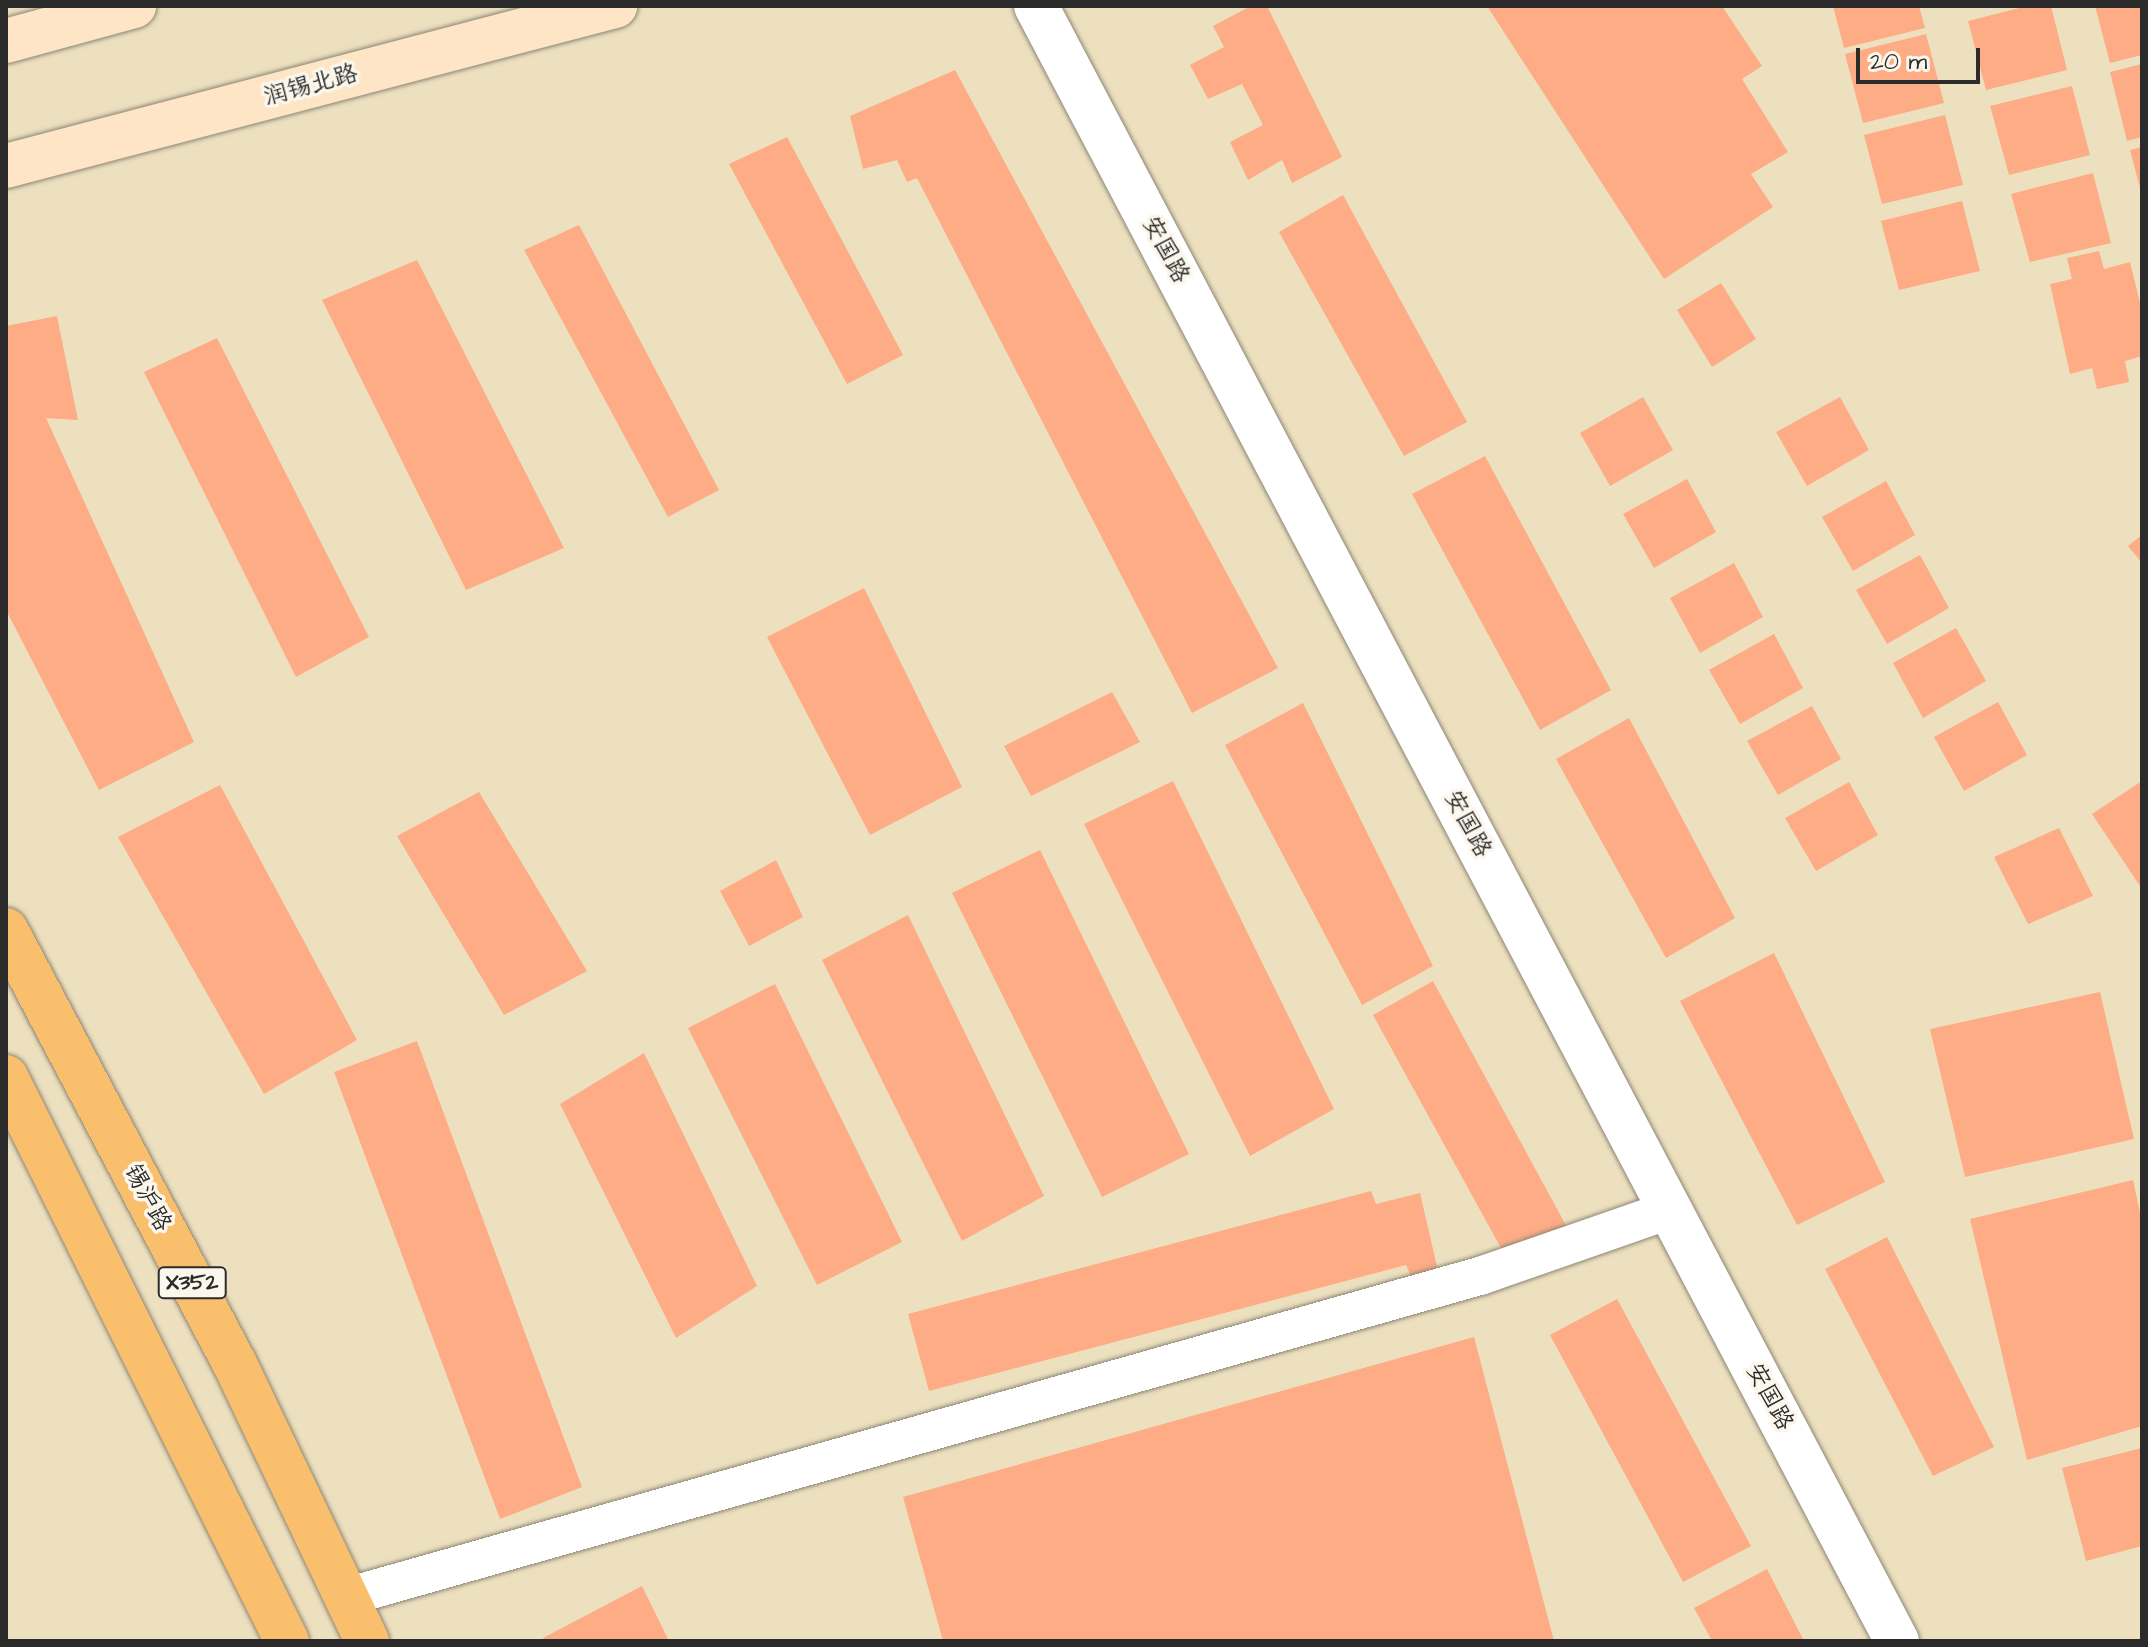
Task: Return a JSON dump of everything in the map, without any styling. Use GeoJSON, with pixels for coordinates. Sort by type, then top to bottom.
{"type":"FeatureCollection","features":[{"type":"Feature","properties":{"kind":"main road"},"geometry":{"type":"LineString","coordinates":[[6,41],[134,6]]}},
{"type":"Feature","properties":{"kind":"main road","name":"润锡北路"},"geometry":{"type":"LineString","coordinates":[[6,166],[615,6]]}},
{"type":"Feature","properties":{"kind":"main road","name":"锡沪路"},"geometry":{"type":"LineString","coordinates":[[6,930],[234,1362],[367,1641]]}},
{"type":"Feature","properties":{"kind":"main road","name":"X352"},"geometry":{"type":"LineString","coordinates":[[6,1077],[287,1641]]}},
{"type":"Feature","properties":{"kind":"street","name":"安国路"},"geometry":{"type":"LineString","coordinates":[[1036,6],[1897,1641]]}},
{"type":"Feature","properties":{"kind":"street"},"geometry":{"type":"LineString","coordinates":[[346,1597],[1480,1276],[1670,1210]]}},
{"type":"Feature","properties":{"kind":"building"},"geometry":{"type":"Polygon","coordinates":[[[1251,6],[1267,6],[1342,157],[1292,183],[1282,160],[1248,180],[1230,142],[1263,125],[1242,84],[1208,99],[1190,65],[1224,47],[1213,26],[1251,6]]]}},
{"type":"Feature","properties":{"kind":"building"},"geometry":{"type":"Polygon","coordinates":[[[1487,6],[1722,6],[1762,66],[1742,79],[1788,152],[1751,174],[1773,207],[1664,279],[1487,6]]]}},
{"type":"Feature","properties":{"kind":"building"},"geometry":{"type":"Polygon","coordinates":[[[1833,6],[1919,6],[1925,28],[1844,48],[1833,6]]]}},
{"type":"Feature","properties":{"kind":"building"},"geometry":{"type":"Polygon","coordinates":[[[2027,6],[2051,6],[2067,70],[1986,90],[1968,21],[2027,6]]]}},
{"type":"Feature","properties":{"kind":"building"},"geometry":{"type":"Polygon","coordinates":[[[2095,6],[2142,6],[2142,55],[2110,63],[2095,6]]]}},
{"type":"Feature","properties":{"kind":"building"},"geometry":{"type":"Polygon","coordinates":[[[1926,34],[1944,103],[1863,123],[1845,54],[1926,34]]]}},
{"type":"Feature","properties":{"kind":"building"},"geometry":{"type":"Polygon","coordinates":[[[2142,64],[2142,137],[2127,141],[2110,72],[2142,64]]]}},
{"type":"Feature","properties":{"kind":"building"},"geometry":{"type":"Polygon","coordinates":[[[955,70],[1278,668],[1192,713],[917,178],[907,182],[897,160],[863,169],[850,116],[955,70]]]}},
{"type":"Feature","properties":{"kind":"building"},"geometry":{"type":"Polygon","coordinates":[[[2072,86],[2090,155],[2009,175],[1990,106],[2072,86]]]}},
{"type":"Feature","properties":{"kind":"building"},"geometry":{"type":"Polygon","coordinates":[[[1945,115],[1963,185],[1882,204],[1864,135],[1945,115]]]}},
{"type":"Feature","properties":{"kind":"building"},"geometry":{"type":"Polygon","coordinates":[[[787,137],[903,355],[847,384],[729,164],[787,137]]]}},
{"type":"Feature","properties":{"kind":"building"},"geometry":{"type":"Polygon","coordinates":[[[2142,147],[2142,192],[2141,192],[2130,150],[2142,147]]]}},
{"type":"Feature","properties":{"kind":"building"},"geometry":{"type":"Polygon","coordinates":[[[2093,173],[2111,243],[2030,262],[2011,194],[2093,173]]]}},
{"type":"Feature","properties":{"kind":"building"},"geometry":{"type":"Polygon","coordinates":[[[1343,195],[1467,422],[1404,456],[1279,232],[1343,195]]]}},
{"type":"Feature","properties":{"kind":"building"},"geometry":{"type":"Polygon","coordinates":[[[1962,201],[1980,271],[1899,290],[1881,221],[1962,201]]]}},
{"type":"Feature","properties":{"kind":"building"},"geometry":{"type":"Polygon","coordinates":[[[579,225],[719,490],[668,517],[524,250],[579,225]]]}},
{"type":"Feature","properties":{"kind":"building"},"geometry":{"type":"Polygon","coordinates":[[[2099,251],[2104,269],[2130,262],[2142,311],[2142,356],[2125,361],[2129,382],[2097,389],[2092,368],[2070,374],[2050,284],[2072,279],[2067,258],[2099,251]]]}},
{"type":"Feature","properties":{"kind":"building"},"geometry":{"type":"Polygon","coordinates":[[[417,260],[564,548],[466,590],[322,300],[417,260]]]}},
{"type":"Feature","properties":{"kind":"building"},"geometry":{"type":"Polygon","coordinates":[[[1721,283],[1756,339],[1712,367],[1677,310],[1721,283]]]}},
{"type":"Feature","properties":{"kind":"building"},"geometry":{"type":"Polygon","coordinates":[[[57,316],[78,420],[46,418],[194,742],[99,790],[6,610],[6,326],[57,316]]]}},
{"type":"Feature","properties":{"kind":"building"},"geometry":{"type":"Polygon","coordinates":[[[217,338],[369,637],[296,677],[144,372],[217,338]]]}},
{"type":"Feature","properties":{"kind":"building"},"geometry":{"type":"Polygon","coordinates":[[[1643,397],[1673,450],[1610,486],[1580,433],[1643,397]]]}},
{"type":"Feature","properties":{"kind":"building"},"geometry":{"type":"Polygon","coordinates":[[[1840,397],[1869,450],[1807,486],[1776,432],[1840,397]]]}},
{"type":"Feature","properties":{"kind":"building"},"geometry":{"type":"Polygon","coordinates":[[[1485,456],[1611,690],[1540,730],[1412,494],[1485,456]]]}},
{"type":"Feature","properties":{"kind":"building"},"geometry":{"type":"Polygon","coordinates":[[[1687,479],[1716,532],[1654,568],[1623,514],[1687,479]]]}},
{"type":"Feature","properties":{"kind":"building"},"geometry":{"type":"Polygon","coordinates":[[[1886,481],[1915,535],[1853,571],[1822,517],[1886,481]]]}},
{"type":"Feature","properties":{"kind":"building"},"geometry":{"type":"Polygon","coordinates":[[[2142,535],[2142,563],[2128,546],[2142,535]]]}},
{"type":"Feature","properties":{"kind":"building"},"geometry":{"type":"Polygon","coordinates":[[[1920,555],[1949,608],[1887,644],[1856,590],[1920,555]]]}},
{"type":"Feature","properties":{"kind":"building"},"geometry":{"type":"Polygon","coordinates":[[[1734,563],[1763,617],[1700,653],[1670,598],[1734,563]]]}},
{"type":"Feature","properties":{"kind":"building"},"geometry":{"type":"Polygon","coordinates":[[[864,588],[962,787],[870,835],[767,637],[864,588]]]}},
{"type":"Feature","properties":{"kind":"building"},"geometry":{"type":"Polygon","coordinates":[[[1956,628],[1986,681],[1923,718],[1893,663],[1956,628]]]}},
{"type":"Feature","properties":{"kind":"building"},"geometry":{"type":"Polygon","coordinates":[[[1774,634],[1803,688],[1740,724],[1709,670],[1774,634]]]}},
{"type":"Feature","properties":{"kind":"building"},"geometry":{"type":"Polygon","coordinates":[[[1112,692],[1140,742],[1031,796],[1004,746],[1112,692]]]}},
{"type":"Feature","properties":{"kind":"building"},"geometry":{"type":"Polygon","coordinates":[[[1998,702],[2027,755],[1964,791],[1934,737],[1998,702]]]}},
{"type":"Feature","properties":{"kind":"building"},"geometry":{"type":"Polygon","coordinates":[[[1303,703],[1433,966],[1362,1005],[1225,745],[1303,703]]]}},
{"type":"Feature","properties":{"kind":"building"},"geometry":{"type":"Polygon","coordinates":[[[1812,706],[1841,759],[1778,795],[1747,741],[1812,706]]]}},
{"type":"Feature","properties":{"kind":"building"},"geometry":{"type":"Polygon","coordinates":[[[1629,718],[1735,918],[1666,958],[1556,759],[1629,718]]]}},
{"type":"Feature","properties":{"kind":"building"},"geometry":{"type":"Polygon","coordinates":[[[1173,781],[1334,1109],[1250,1156],[1084,824],[1173,781]]]}},
{"type":"Feature","properties":{"kind":"building"},"geometry":{"type":"Polygon","coordinates":[[[2142,781],[2142,889],[2092,814],[2142,781]]]}},
{"type":"Feature","properties":{"kind":"building"},"geometry":{"type":"Polygon","coordinates":[[[1849,782],[1878,835],[1816,871],[1785,818],[1849,782]]]}},
{"type":"Feature","properties":{"kind":"building"},"geometry":{"type":"Polygon","coordinates":[[[220,785],[357,1040],[264,1094],[118,837],[220,785]]]}},
{"type":"Feature","properties":{"kind":"building"},"geometry":{"type":"Polygon","coordinates":[[[479,792],[587,971],[504,1015],[397,836],[479,792]]]}},
{"type":"Feature","properties":{"kind":"building"},"geometry":{"type":"Polygon","coordinates":[[[2059,828],[2093,896],[2028,924],[1994,857],[2059,828]]]}},
{"type":"Feature","properties":{"kind":"building"},"geometry":{"type":"Polygon","coordinates":[[[1040,850],[1189,1154],[1102,1197],[952,893],[1040,850]]]}},
{"type":"Feature","properties":{"kind":"building"},"geometry":{"type":"Polygon","coordinates":[[[776,860],[803,917],[749,946],[720,891],[776,860]]]}},
{"type":"Feature","properties":{"kind":"building"},"geometry":{"type":"Polygon","coordinates":[[[908,915],[1044,1196],[962,1241],[822,960],[908,915]]]}},
{"type":"Feature","properties":{"kind":"building"},"geometry":{"type":"Polygon","coordinates":[[[1774,953],[1885,1182],[1797,1225],[1680,1001],[1774,953]]]}},
{"type":"Feature","properties":{"kind":"building"},"geometry":{"type":"Polygon","coordinates":[[[1433,981],[1568,1229],[1508,1261],[1373,1015],[1433,981]]]}},
{"type":"Feature","properties":{"kind":"building"},"geometry":{"type":"Polygon","coordinates":[[[775,984],[902,1242],[817,1285],[688,1028],[775,984]]]}},
{"type":"Feature","properties":{"kind":"building"},"geometry":{"type":"Polygon","coordinates":[[[2100,992],[2134,1139],[1965,1177],[1930,1029],[2100,992]]]}},
{"type":"Feature","properties":{"kind":"building"},"geometry":{"type":"Polygon","coordinates":[[[417,1041],[582,1487],[500,1519],[334,1072],[417,1041]]]}},
{"type":"Feature","properties":{"kind":"building"},"geometry":{"type":"Polygon","coordinates":[[[644,1053],[757,1286],[676,1338],[560,1104],[644,1053]]]}},
{"type":"Feature","properties":{"kind":"building"},"geometry":{"type":"Polygon","coordinates":[[[2133,1180],[2142,1222],[2142,1426],[2027,1460],[1970,1219],[2133,1180]]]}},
{"type":"Feature","properties":{"kind":"building"},"geometry":{"type":"Polygon","coordinates":[[[1371,1191],[1376,1204],[1420,1193],[1439,1275],[1413,1281],[1406,1265],[929,1391],[908,1314],[1371,1191]]]}},
{"type":"Feature","properties":{"kind":"building"},"geometry":{"type":"Polygon","coordinates":[[[1887,1237],[1994,1447],[1933,1476],[1825,1269],[1887,1237]]]}},
{"type":"Feature","properties":{"kind":"building"},"geometry":{"type":"Polygon","coordinates":[[[1617,1299],[1751,1546],[1683,1582],[1550,1335],[1617,1299]]]}},
{"type":"Feature","properties":{"kind":"building"},"geometry":{"type":"Polygon","coordinates":[[[1474,1337],[1554,1641],[943,1641],[903,1497],[1474,1337]]]}},
{"type":"Feature","properties":{"kind":"building"},"geometry":{"type":"Polygon","coordinates":[[[2142,1448],[2142,1546],[2086,1561],[2062,1468],[2142,1448]]]}},
{"type":"Feature","properties":{"kind":"building"},"geometry":{"type":"Polygon","coordinates":[[[1767,1569],[1804,1641],[1712,1641],[1694,1608],[1767,1569]]]}},
{"type":"Feature","properties":{"kind":"building"},"geometry":{"type":"Polygon","coordinates":[[[642,1586],[669,1641],[545,1641],[543,1638],[642,1586]]]}}]}
